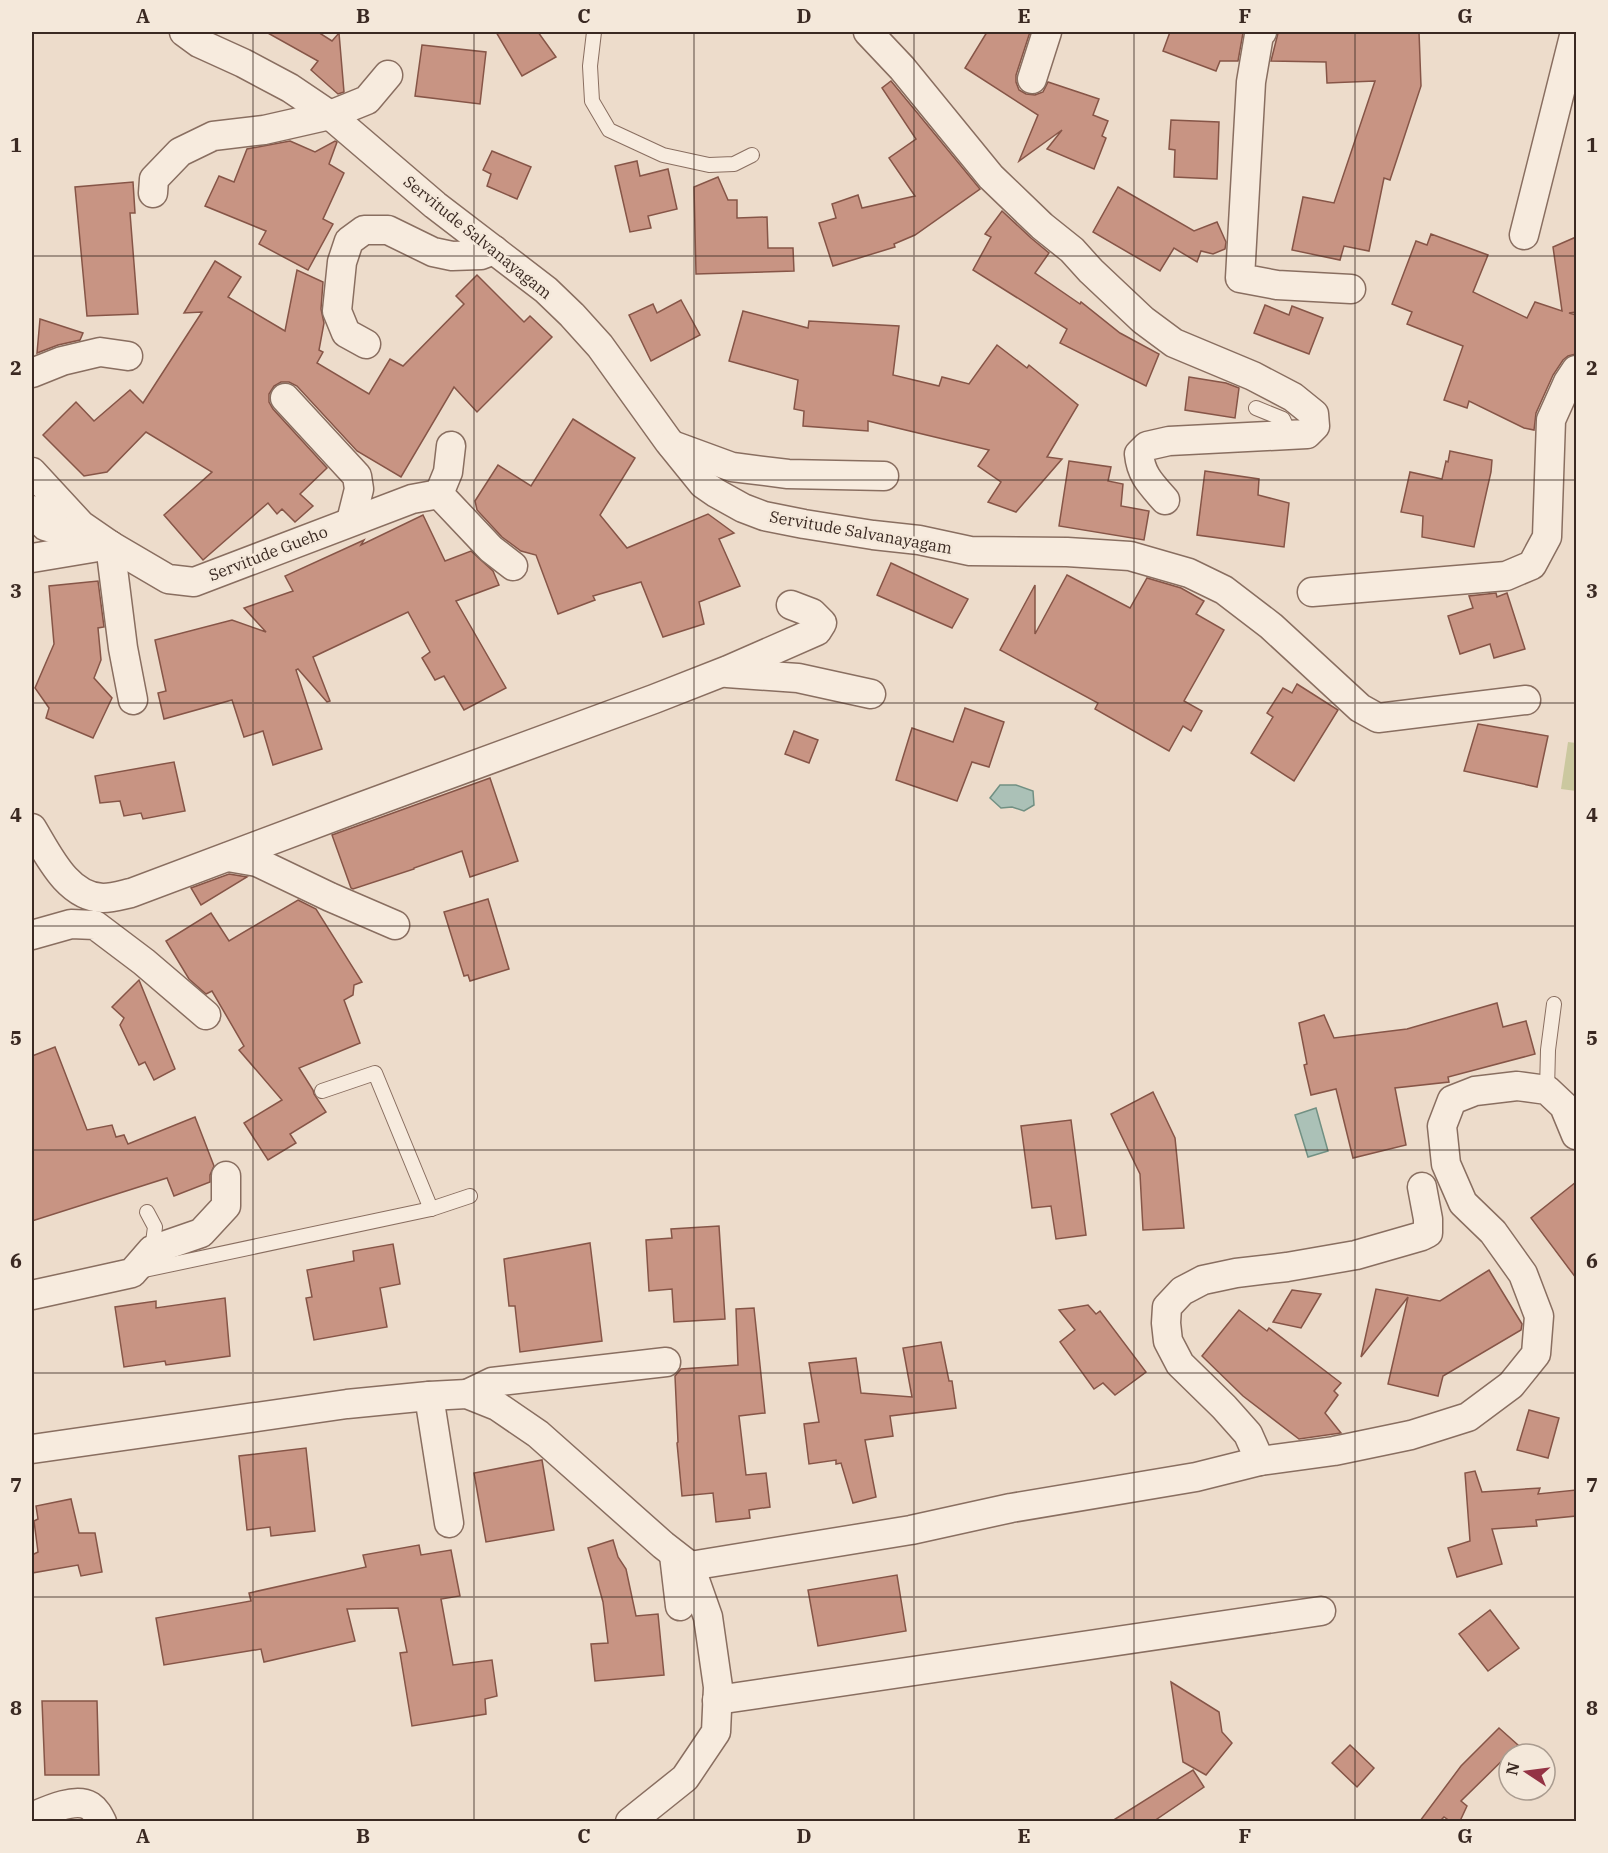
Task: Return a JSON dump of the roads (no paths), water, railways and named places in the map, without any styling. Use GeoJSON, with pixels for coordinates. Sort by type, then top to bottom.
{"type":"FeatureCollection","features":[{"type":"Feature","properties":{"kind":"street","name":"Servitude Salvanayagam"},"geometry":{"type":"LineString","coordinates":[[184,32],[199,44],[243,63],[290,88],[330,115],[435,205],[546,290],[600,346],[637,399],[703,484],[743,508],[764,516],[861,534],[919,540],[970,551],[1067,552],[1131,556],[1189,573],[1224,590],[1271,626],[1360,708],[1378,718],[1526,700]]}},
{"type":"Feature","properties":{"kind":"street"},"geometry":{"type":"LineString","coordinates":[[868,32],[902,68],[991,177],[1072,250],[1143,320],[1173,343],[1253,376],[1293,397],[1314,414],[1315,426],[1307,434],[1169,441],[1147,446],[1139,453],[1140,467],[1149,482],[1165,500]]}},
{"type":"Feature","properties":{"kind":"street"},"geometry":{"type":"LineString","coordinates":[[1032,79],[1047,32]]}},
{"type":"Feature","properties":{"kind":"street"},"geometry":{"type":"LineString","coordinates":[[1262,32],[1259,35],[1251,82],[1240,278],[1277,285],[1351,289]]}},
{"type":"Feature","properties":{"kind":"street"},"geometry":{"type":"LineString","coordinates":[[1524,235],[1575,32]]}},
{"type":"Feature","properties":{"kind":"street"},"geometry":{"type":"LineString","coordinates":[[153,193],[154,179],[180,152],[213,136],[264,130],[330,115],[367,100],[388,75]]}},
{"type":"Feature","properties":{"kind":"street"},"geometry":{"type":"LineString","coordinates":[[366,344],[346,333],[337,310],[342,262],[350,241],[364,230],[388,230],[433,252],[452,256],[481,255],[494,250]]}},
{"type":"Feature","properties":{"kind":"street"},"geometry":{"type":"LineString","coordinates":[[32,373],[63,361],[100,352],[128,356]]}},
{"type":"Feature","properties":{"kind":"street"},"geometry":{"type":"LineString","coordinates":[[1312,592],[1506,576],[1532,566],[1547,537],[1551,420],[1576,370]]}},
{"type":"Feature","properties":{"kind":"street"},"geometry":{"type":"LineString","coordinates":[[285,398],[357,476],[359,489],[351,521]]}},
{"type":"Feature","properties":{"kind":"street"},"geometry":{"type":"LineString","coordinates":[[672,445],[732,467],[788,474],[884,476]]}},
{"type":"Feature","properties":{"kind":"street"},"geometry":{"type":"LineString","coordinates":[[451,446],[448,472],[439,494],[491,549],[513,566]]}},
{"type":"Feature","properties":{"kind":"street"},"geometry":{"type":"LineString","coordinates":[[32,472],[81,525],[110,545],[123,648],[133,700]]}},
{"type":"Feature","properties":{"kind":"street","name":"Servitude Gueho"},"geometry":{"type":"LineString","coordinates":[[110,545],[168,579],[194,582],[412,499],[439,494]]}},
{"type":"Feature","properties":{"kind":"street"},"geometry":{"type":"LineString","coordinates":[[32,510],[45,526],[110,545]]}},
{"type":"Feature","properties":{"kind":"street"},"geometry":{"type":"LineString","coordinates":[[32,558],[110,545]]}},
{"type":"Feature","properties":{"kind":"street"},"geometry":{"type":"LineString","coordinates":[[32,828],[63,876],[80,892],[102,898],[131,893],[722,673],[817,631],[822,623],[812,613],[791,605]]}},
{"type":"Feature","properties":{"kind":"street"},"geometry":{"type":"LineString","coordinates":[[722,673],[798,678],[871,694]]}},
{"type":"Feature","properties":{"kind":"street"},"geometry":{"type":"LineString","coordinates":[[228,857],[257,862],[395,925]]}},
{"type":"Feature","properties":{"kind":"street"},"geometry":{"type":"LineString","coordinates":[[32,935],[72,924],[95,925],[144,962],[206,1015]]}},
{"type":"Feature","properties":{"kind":"street"},"geometry":{"type":"LineString","coordinates":[[682,1560],[911,1530],[1011,1508],[1196,1477],[1260,1461],[1345,1449],[1411,1435],[1468,1417],[1511,1385],[1536,1354],[1539,1316],[1523,1274],[1493,1232],[1463,1203],[1446,1164],[1442,1126],[1452,1100],[1475,1092],[1517,1086],[1547,1090],[1564,1106],[1576,1135]]}},
{"type":"Feature","properties":{"kind":"street"},"geometry":{"type":"LineString","coordinates":[[32,1295],[132,1273],[152,1250],[201,1233],[226,1206],[226,1176]]}},
{"type":"Feature","properties":{"kind":"street"},"geometry":{"type":"LineString","coordinates":[[1260,1461],[1248,1434],[1180,1364],[1168,1341],[1167,1307],[1182,1292],[1203,1280],[1356,1255],[1422,1236],[1428,1233],[1429,1226],[1422,1187]]}},
{"type":"Feature","properties":{"kind":"street"},"geometry":{"type":"LineString","coordinates":[[32,1449],[347,1404],[467,1394],[492,1382],[666,1362]]}},
{"type":"Feature","properties":{"kind":"street"},"geometry":{"type":"LineString","coordinates":[[467,1394],[497,1406],[538,1434],[682,1560],[708,1617],[718,1687],[716,1732],[685,1778],[630,1821]]}},
{"type":"Feature","properties":{"kind":"street"},"geometry":{"type":"LineString","coordinates":[[429,1396],[449,1523]]}},
{"type":"Feature","properties":{"kind":"street"},"geometry":{"type":"LineString","coordinates":[[680,1606],[682,1560]]}},
{"type":"Feature","properties":{"kind":"street"},"geometry":{"type":"LineString","coordinates":[[717,1700],[1321,1611]]}},
{"type":"Feature","properties":{"kind":"street"},"geometry":{"type":"LineString","coordinates":[[32,1817],[57,1807],[78,1803],[90,1806],[102,1821]]}},
{"type":"Feature","properties":{"kind":"lane"},"geometry":{"type":"LineString","coordinates":[[594,32],[590,66],[592,101],[609,130],[663,155],[709,165],[734,164],[752,155]]}},
{"type":"Feature","properties":{"kind":"lane"},"geometry":{"type":"LineString","coordinates":[[1256,408],[1283,419],[1290,435]]}},
{"type":"Feature","properties":{"kind":"lane"},"geometry":{"type":"LineString","coordinates":[[1547,1090],[1548,1050],[1554,1004]]}},
{"type":"Feature","properties":{"kind":"lane"},"geometry":{"type":"LineString","coordinates":[[322,1091],[375,1073],[431,1209]]}},
{"type":"Feature","properties":{"kind":"lane"},"geometry":{"type":"LineString","coordinates":[[132,1273],[431,1209],[470,1196]]}},
{"type":"Feature","properties":{"kind":"lane"},"geometry":{"type":"LineString","coordinates":[[147,1212],[155,1227],[152,1250]]}}]}
